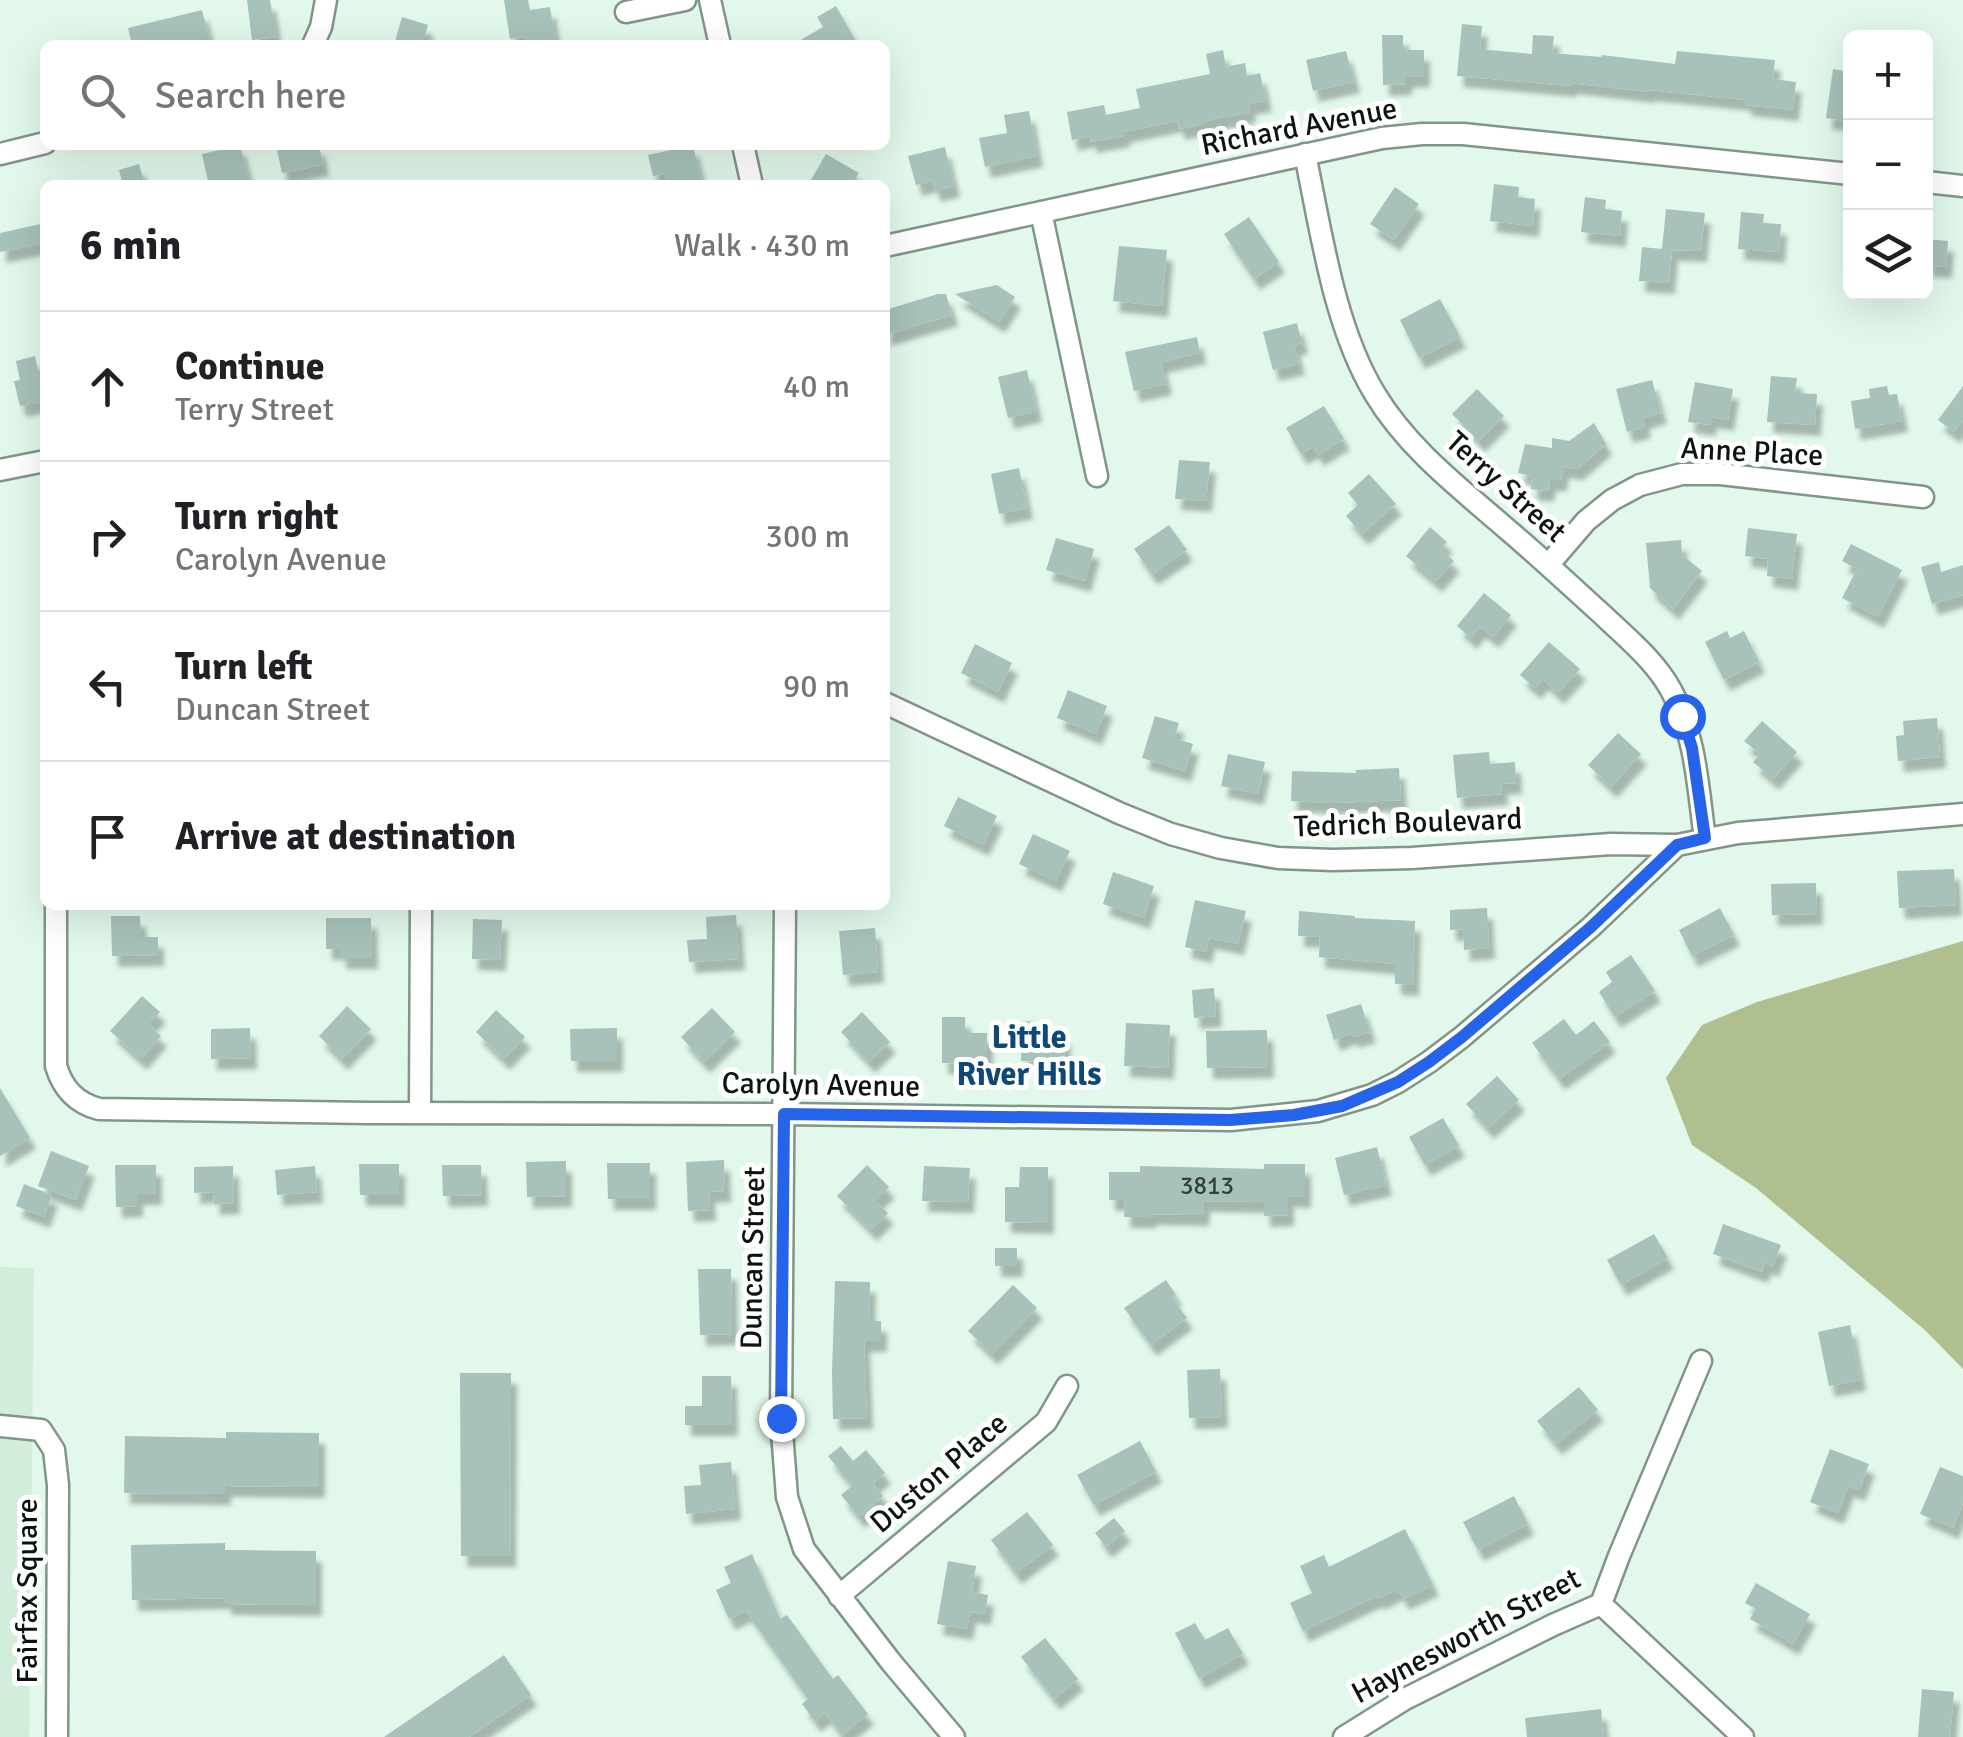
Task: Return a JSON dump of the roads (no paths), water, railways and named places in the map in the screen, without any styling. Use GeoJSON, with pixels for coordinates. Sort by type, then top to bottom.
{"type":"FeatureCollection","features":[{"type":"Feature","properties":{"kind":"street"},"geometry":{"type":"LineString","coordinates":[[315,40],[326,0]]}},
{"type":"Feature","properties":{"kind":"street"},"geometry":{"type":"LineString","coordinates":[[626,12],[685,0]]}},
{"type":"Feature","properties":{"kind":"street"},"geometry":{"type":"LineString","coordinates":[[710,0],[719,40]]}},
{"type":"Feature","properties":{"kind":"street","name":"Richard Avenue"},"geometry":{"type":"LineString","coordinates":[[890,245],[1305,154],[1422,134],[1463,134],[1843,173]]}},
{"type":"Feature","properties":{"kind":"street"},"geometry":{"type":"LineString","coordinates":[[0,154],[40,143]]}},
{"type":"Feature","properties":{"kind":"street"},"geometry":{"type":"LineString","coordinates":[[743,150],[751,180]]}},
{"type":"Feature","properties":{"kind":"street","name":"Terry Street"},"geometry":{"type":"LineString","coordinates":[[1305,154],[1343,324],[1376,396],[1404,433],[1446,477],[1548,564],[1641,652],[1671,690],[1692,748],[1705,838]]}},
{"type":"Feature","properties":{"kind":"street"},"geometry":{"type":"LineString","coordinates":[[1933,183],[1963,186]]}},
{"type":"Feature","properties":{"kind":"street"},"geometry":{"type":"LineString","coordinates":[[1041,212],[1098,476]]}},
{"type":"Feature","properties":{"kind":"street"},"geometry":{"type":"LineString","coordinates":[[0,470],[40,462]]}},
{"type":"Feature","properties":{"kind":"street","name":"Anne Place"},"geometry":{"type":"LineString","coordinates":[[1548,564],[1586,521],[1612,500],[1640,486],[1682,474],[1720,474],[1923,497]]}},
{"type":"Feature","properties":{"kind":"street","name":"Tedrich Boulevard"},"geometry":{"type":"LineString","coordinates":[[890,705],[1172,834],[1278,858],[1412,858],[1611,844],[1677,845],[1738,833],[1963,814]]}},
{"type":"Feature","properties":{"kind":"street","name":"Carolyn Avenue"},"geometry":{"type":"LineString","coordinates":[[56,910],[56,1066],[60,1081],[72,1097],[100,1109],[1230,1120],[1342,1106],[1398,1082],[1462,1037],[1591,927],[1677,845]]}},
{"type":"Feature","properties":{"kind":"street"},"geometry":{"type":"LineString","coordinates":[[420,1112],[421,910]]}},
{"type":"Feature","properties":{"kind":"street","name":"Duncan Street"},"geometry":{"type":"LineString","coordinates":[[786,910],[781,1418],[791,1516],[804,1549],[954,1737]]}},
{"type":"Feature","properties":{"kind":"street","name":"Haynesworth Street"},"geometry":{"type":"LineString","coordinates":[[1344,1737],[1405,1700],[1601,1604],[1701,1361]]}},
{"type":"Feature","properties":{"kind":"street","name":"Duston Place"},"geometry":{"type":"LineString","coordinates":[[840,1596],[1046,1422],[1067,1386]]}},
{"type":"Feature","properties":{"kind":"street","name":"Fairfax Square"},"geometry":{"type":"LineString","coordinates":[[0,1426],[41,1430],[54,1450],[58,1486],[57,1737]]}},
{"type":"Feature","properties":{"kind":"street"},"geometry":{"type":"LineString","coordinates":[[1601,1604],[1742,1737]]}},
{"type":"Feature","properties":{"kind":"district","name":"Little River Hills"},"geometry":{"type":"Point","coordinates":[1029,1056]}}]}
